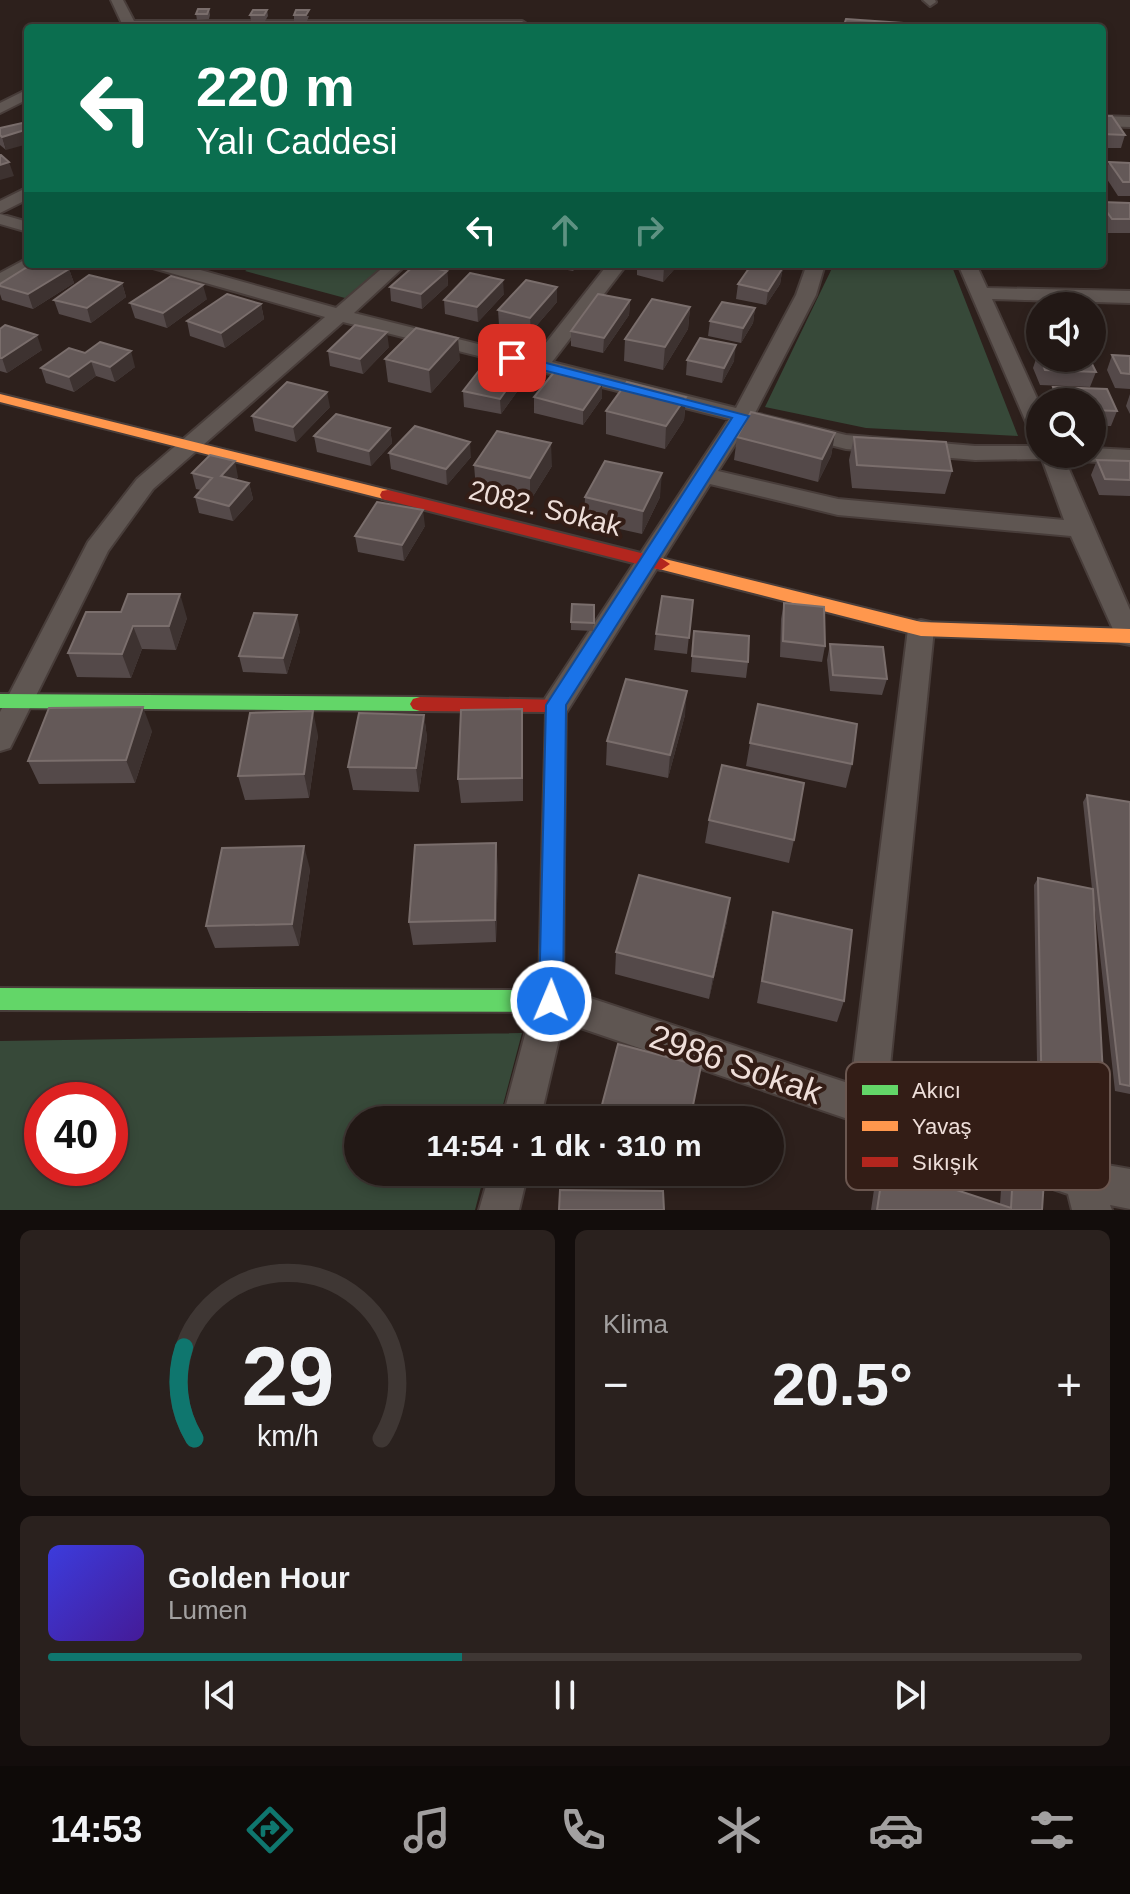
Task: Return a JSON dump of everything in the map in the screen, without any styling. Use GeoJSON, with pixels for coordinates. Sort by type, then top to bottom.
{"type":"FeatureCollection","features":[{"type":"Feature","properties":{"kind":"street"},"geometry":{"type":"LineString","coordinates":[[117,0],[129,24]]}},
{"type":"Feature","properties":{"kind":"street"},"geometry":{"type":"LineString","coordinates":[[0,109],[24,95]]}},
{"type":"Feature","properties":{"kind":"street"},"geometry":{"type":"LineString","coordinates":[[1106,121],[1130,122]]}},
{"type":"Feature","properties":{"kind":"street"},"geometry":{"type":"LineString","coordinates":[[0,208],[24,194]]}},
{"type":"Feature","properties":{"kind":"street"},"geometry":{"type":"LineString","coordinates":[[0,219],[24,226]]}},
{"type":"Feature","properties":{"kind":"street"},"geometry":{"type":"LineString","coordinates":[[0,281],[24,266]]}},
{"type":"Feature","properties":{"kind":"street"},"geometry":{"type":"LineString","coordinates":[[173,268],[340,315],[846,442],[975,453],[1026,453]]}},
{"type":"Feature","properties":{"kind":"street"},"geometry":{"type":"LineString","coordinates":[[0,740],[9,700],[97,548],[145,484],[393,268]]}},
{"type":"Feature","properties":{"kind":"street"},"geometry":{"type":"LineString","coordinates":[[539,365],[615,268]]}},
{"type":"Feature","properties":{"kind":"street"},"geometry":{"type":"LineString","coordinates":[[525,1106],[551,1001],[556,705],[742,416],[806,295],[815,268]]}},
{"type":"Feature","properties":{"kind":"street"},"geometry":{"type":"LineString","coordinates":[[969,268],[1026,398]]}},
{"type":"Feature","properties":{"kind":"street"},"geometry":{"type":"LineString","coordinates":[[979,293],[1130,297]]}},
{"type":"Feature","properties":{"kind":"street","name":"2082. Sokak"},"geometry":{"type":"LineString","coordinates":[[0,398],[921,629],[1130,637]]}},
{"type":"Feature","properties":{"kind":"street"},"geometry":{"type":"LineString","coordinates":[[1106,456],[1130,457]]}},
{"type":"Feature","properties":{"kind":"street"},"geometry":{"type":"LineString","coordinates":[[1056,468],[1080,529],[1130,637]]}},
{"type":"Feature","properties":{"kind":"street"},"geometry":{"type":"LineString","coordinates":[[704,475],[838,507],[1080,529]]}},
{"type":"Feature","properties":{"kind":"street"},"geometry":{"type":"LineString","coordinates":[[872,1062],[921,629]]}},
{"type":"Feature","properties":{"kind":"street"},"geometry":{"type":"LineString","coordinates":[[9,700],[556,705]]}},
{"type":"Feature","properties":{"kind":"street"},"geometry":{"type":"LineString","coordinates":[[0,999],[551,1001]]}},
{"type":"Feature","properties":{"kind":"street","name":"2986 Sokak"},"geometry":{"type":"LineString","coordinates":[[551,1001],[846,1101]]}},
{"type":"Feature","properties":{"kind":"street"},"geometry":{"type":"LineString","coordinates":[[499,1210],[505,1186]]}},
{"type":"Feature","properties":{"kind":"street","name":"2986 Sokak"},"geometry":{"type":"LineString","coordinates":[[1088,1195],[1130,1189]]}},
{"type":"Feature","properties":{"kind":"green space"},"geometry":{"type":"Polygon","coordinates":[[[249,268],[381,268],[345,298],[245,271],[249,268]]]}},
{"type":"Feature","properties":{"kind":"green space"},"geometry":{"type":"Polygon","coordinates":[[[832,268],[953,268],[1018,436],[866,428],[765,407],[832,268]]]}},
{"type":"Feature","properties":{"kind":"green space"},"geometry":{"type":"Polygon","coordinates":[[[522,1033],[503,1106],[344,1106],[344,1186],[481,1186],[475,1210],[0,1210],[0,1041],[522,1033]]]}},
{"type":"Feature","properties":{"kind":"building"},"geometry":{"type":"Polygon","coordinates":[[[198,9],[209,9],[207,14],[196,14],[198,9]]]}},
{"type":"Feature","properties":{"kind":"building"},"geometry":{"type":"Polygon","coordinates":[[[253,10],[267,10],[264,15],[250,15],[253,10]]]}},
{"type":"Feature","properties":{"kind":"building"},"geometry":{"type":"Polygon","coordinates":[[[296,10],[309,10],[306,15],[294,15],[296,10]]]}},
{"type":"Feature","properties":{"kind":"building"},"geometry":{"type":"Polygon","coordinates":[[[846,19],[917,24],[844,24],[846,19]]]}},
{"type":"Feature","properties":{"kind":"building"},"geometry":{"type":"Polygon","coordinates":[[[1106,116],[1112,116],[1125,135],[1106,134],[1106,116]]]}},
{"type":"Feature","properties":{"kind":"building"},"geometry":{"type":"Polygon","coordinates":[[[24,124],[24,130],[2,137],[0,128],[24,124]]]}},
{"type":"Feature","properties":{"kind":"building"},"geometry":{"type":"Polygon","coordinates":[[[1,155],[9,162],[0,165],[1,155]]]}},
{"type":"Feature","properties":{"kind":"building"},"geometry":{"type":"Polygon","coordinates":[[[1109,162],[1130,163],[1130,182],[1123,182],[1109,162]]]}},
{"type":"Feature","properties":{"kind":"building"},"geometry":{"type":"Polygon","coordinates":[[[1106,202],[1130,203],[1130,219],[1112,219],[1106,211],[1106,202]]]}},
{"type":"Feature","properties":{"kind":"building"},"geometry":{"type":"Polygon","coordinates":[[[26,268],[69,269],[28,294],[0,284],[26,268]]]}},
{"type":"Feature","properties":{"kind":"building"},"geometry":{"type":"Polygon","coordinates":[[[411,268],[447,271],[421,294],[390,287],[411,268]]]}},
{"type":"Feature","properties":{"kind":"building"},"geometry":{"type":"Polygon","coordinates":[[[749,268],[782,269],[768,291],[738,284],[749,268]]]}},
{"type":"Feature","properties":{"kind":"building"},"geometry":{"type":"Polygon","coordinates":[[[470,273],[503,280],[477,307],[444,300],[470,273]]]}},
{"type":"Feature","properties":{"kind":"building"},"geometry":{"type":"Polygon","coordinates":[[[89,275],[122,283],[87,308],[54,300],[89,275]]]}},
{"type":"Feature","properties":{"kind":"building"},"geometry":{"type":"Polygon","coordinates":[[[171,276],[203,285],[163,313],[130,303],[171,276]]]}},
{"type":"Feature","properties":{"kind":"building"},"geometry":{"type":"Polygon","coordinates":[[[526,280],[557,287],[530,318],[498,310],[526,280]]]}},
{"type":"Feature","properties":{"kind":"building"},"geometry":{"type":"Polygon","coordinates":[[[227,294],[261,304],[221,333],[187,321],[227,294]]]}},
{"type":"Feature","properties":{"kind":"building"},"geometry":{"type":"Polygon","coordinates":[[[598,294],[630,300],[604,338],[571,331],[598,294]]]}},
{"type":"Feature","properties":{"kind":"building"},"geometry":{"type":"Polygon","coordinates":[[[652,299],[690,307],[665,347],[625,339],[652,299]]]}},
{"type":"Feature","properties":{"kind":"building"},"geometry":{"type":"Polygon","coordinates":[[[722,302],[755,308],[743,328],[710,321],[722,302]]]}},
{"type":"Feature","properties":{"kind":"building"},"geometry":{"type":"Polygon","coordinates":[[[5,325],[37,335],[0,358],[0,329],[5,325]]]}},
{"type":"Feature","properties":{"kind":"building"},"geometry":{"type":"Polygon","coordinates":[[[355,325],[387,332],[360,359],[328,351],[355,325]]]}},
{"type":"Feature","properties":{"kind":"building"},"geometry":{"type":"Polygon","coordinates":[[[416,328],[458,338],[429,370],[385,359],[416,328]]]}},
{"type":"Feature","properties":{"kind":"building"},"geometry":{"type":"Polygon","coordinates":[[[700,338],[736,345],[724,368],[687,360],[700,338]]]}},
{"type":"Feature","properties":{"kind":"building"},"geometry":{"type":"Polygon","coordinates":[[[100,342],[131,351],[110,367],[91,361],[69,377],[41,368],[69,348],[85,353],[100,342]]]}},
{"type":"Feature","properties":{"kind":"building"},"geometry":{"type":"Polygon","coordinates":[[[491,355],[526,362],[500,399],[463,391],[491,355]]]}},
{"type":"Feature","properties":{"kind":"building"},"geometry":{"type":"Polygon","coordinates":[[[1112,355],[1130,356],[1130,374],[1121,373],[1112,355]]]}},
{"type":"Feature","properties":{"kind":"building"},"geometry":{"type":"Polygon","coordinates":[[[555,371],[602,383],[583,410],[534,397],[555,371]]]}},
{"type":"Feature","properties":{"kind":"building"},"geometry":{"type":"Polygon","coordinates":[[[287,382],[327,392],[293,427],[252,416],[287,382]]]}},
{"type":"Feature","properties":{"kind":"building"},"geometry":{"type":"Polygon","coordinates":[[[627,382],[686,397],[666,426],[606,411],[627,382]]]}},
{"type":"Feature","properties":{"kind":"building"},"geometry":{"type":"Polygon","coordinates":[[[1106,389],[1107,389],[1117,411],[1106,411],[1106,389]]]}},
{"type":"Feature","properties":{"kind":"building"},"geometry":{"type":"Polygon","coordinates":[[[751,412],[835,433],[822,459],[737,437],[751,412]]]}},
{"type":"Feature","properties":{"kind":"building"},"geometry":{"type":"Polygon","coordinates":[[[336,414],[390,428],[369,451],[314,436],[336,414]]]}},
{"type":"Feature","properties":{"kind":"building"},"geometry":{"type":"Polygon","coordinates":[[[415,426],[470,442],[446,469],[389,453],[415,426]]]}},
{"type":"Feature","properties":{"kind":"building"},"geometry":{"type":"Polygon","coordinates":[[[497,431],[551,443],[530,478],[474,465],[497,431]]]}},
{"type":"Feature","properties":{"kind":"building"},"geometry":{"type":"Polygon","coordinates":[[[854,437],[946,442],[952,471],[857,465],[854,437]]]}},
{"type":"Feature","properties":{"kind":"building"},"geometry":{"type":"Polygon","coordinates":[[[210,455],[235,461],[221,476],[249,483],[229,506],[195,497],[212,478],[192,473],[210,455]]]}},
{"type":"Feature","properties":{"kind":"building"},"geometry":{"type":"Polygon","coordinates":[[[1106,460],[1130,461],[1130,480],[1105,479],[1100,468],[1106,468],[1106,460]]]}},
{"type":"Feature","properties":{"kind":"building"},"geometry":{"type":"Polygon","coordinates":[[[605,461],[662,473],[643,511],[585,497],[605,461]]]}},
{"type":"Feature","properties":{"kind":"building"},"geometry":{"type":"Polygon","coordinates":[[[377,502],[423,510],[402,545],[355,536],[377,502]]]}},
{"type":"Feature","properties":{"kind":"building"},"geometry":{"type":"Polygon","coordinates":[[[128,594],[180,594],[169,626],[133,626],[122,654],[68,653],[86,612],[121,612],[128,594]]]}},
{"type":"Feature","properties":{"kind":"building"},"geometry":{"type":"Polygon","coordinates":[[[662,596],[693,600],[689,638],[656,634],[662,596]]]}},
{"type":"Feature","properties":{"kind":"building"},"geometry":{"type":"Polygon","coordinates":[[[784,603],[824,607],[825,646],[783,641],[784,603]]]}},
{"type":"Feature","properties":{"kind":"building"},"geometry":{"type":"Polygon","coordinates":[[[572,604],[594,605],[594,623],[571,622],[572,604]]]}},
{"type":"Feature","properties":{"kind":"building"},"geometry":{"type":"Polygon","coordinates":[[[254,613],[297,615],[283,658],[239,656],[254,613]]]}},
{"type":"Feature","properties":{"kind":"building"},"geometry":{"type":"Polygon","coordinates":[[[694,631],[749,636],[748,662],[692,656],[694,631]]]}},
{"type":"Feature","properties":{"kind":"building"},"geometry":{"type":"Polygon","coordinates":[[[830,644],[883,647],[887,679],[833,675],[830,644]]]}},
{"type":"Feature","properties":{"kind":"building"},"geometry":{"type":"Polygon","coordinates":[[[626,679],[687,691],[670,755],[607,741],[626,679]]]}},
{"type":"Feature","properties":{"kind":"building"},"geometry":{"type":"Polygon","coordinates":[[[758,704],[857,724],[852,764],[750,743],[758,704]]]}},
{"type":"Feature","properties":{"kind":"building"},"geometry":{"type":"Polygon","coordinates":[[[143,707],[126,760],[28,761],[49,708],[143,707]]]}},
{"type":"Feature","properties":{"kind":"building"},"geometry":{"type":"Polygon","coordinates":[[[522,709],[522,778],[458,779],[461,710],[522,709]]]}},
{"type":"Feature","properties":{"kind":"building"},"geometry":{"type":"Polygon","coordinates":[[[313,711],[304,774],[238,776],[250,713],[313,711]]]}},
{"type":"Feature","properties":{"kind":"building"},"geometry":{"type":"Polygon","coordinates":[[[359,713],[424,715],[416,768],[348,767],[359,713]]]}},
{"type":"Feature","properties":{"kind":"building"},"geometry":{"type":"Polygon","coordinates":[[[722,765],[804,783],[794,840],[709,820],[722,765]]]}},
{"type":"Feature","properties":{"kind":"building"},"geometry":{"type":"Polygon","coordinates":[[[1087,795],[1130,802],[1130,1086],[1120,1084],[1087,795]]]}},
{"type":"Feature","properties":{"kind":"building"},"geometry":{"type":"Polygon","coordinates":[[[496,843],[495,920],[409,922],[415,845],[496,843]]]}},
{"type":"Feature","properties":{"kind":"building"},"geometry":{"type":"Polygon","coordinates":[[[304,846],[292,924],[206,926],[222,848],[304,846]]]}},
{"type":"Feature","properties":{"kind":"building"},"geometry":{"type":"Polygon","coordinates":[[[639,875],[730,898],[713,977],[616,952],[639,875]]]}},
{"type":"Feature","properties":{"kind":"building"},"geometry":{"type":"Polygon","coordinates":[[[1038,878],[1093,889],[1102,1062],[1041,1062],[1038,878]]]}},
{"type":"Feature","properties":{"kind":"building"},"geometry":{"type":"Polygon","coordinates":[[[773,912],[852,930],[844,1001],[762,981],[773,912]]]}},
{"type":"Feature","properties":{"kind":"building"},"geometry":{"type":"Polygon","coordinates":[[[618,1044],[701,1066],[693,1106],[602,1106],[618,1044]]]}},
{"type":"Feature","properties":{"kind":"building"},"geometry":{"type":"Polygon","coordinates":[[[560,1190],[663,1191],[664,1210],[559,1210],[560,1190]]]}},
{"type":"Feature","properties":{"kind":"building"},"geometry":{"type":"Polygon","coordinates":[[[880,1190],[956,1190],[1011,1208],[1012,1190],[1043,1190],[1042,1210],[877,1210],[880,1190]]]}},
{"type":"Feature","properties":{"kind":"traffic: fast"},"geometry":{"type":"LineString","coordinates":[[0,701],[420,704]]}},
{"type":"Feature","properties":{"kind":"traffic: fast"},"geometry":{"type":"LineString","coordinates":[[0,999],[551,1001],[553,860]]}},
{"type":"Feature","properties":{"kind":"traffic: slow"},"geometry":{"type":"LineString","coordinates":[[0,398],[388,495]]}},
{"type":"Feature","properties":{"kind":"traffic: slow"},"geometry":{"type":"LineString","coordinates":[[661,564],[921,629],[1130,636]]}},
{"type":"Feature","properties":{"kind":"traffic: jam"},"geometry":{"type":"LineString","coordinates":[[388,495],[661,564]]}},
{"type":"Feature","properties":{"kind":"traffic: jam"},"geometry":{"type":"LineString","coordinates":[[420,704],[556,705],[553,860]]}},
{"type":"Feature","properties":{"kind":"route"},"geometry":{"type":"LineString","coordinates":[[512,358],[742,416],[556,705],[551,1001]]}}]}
